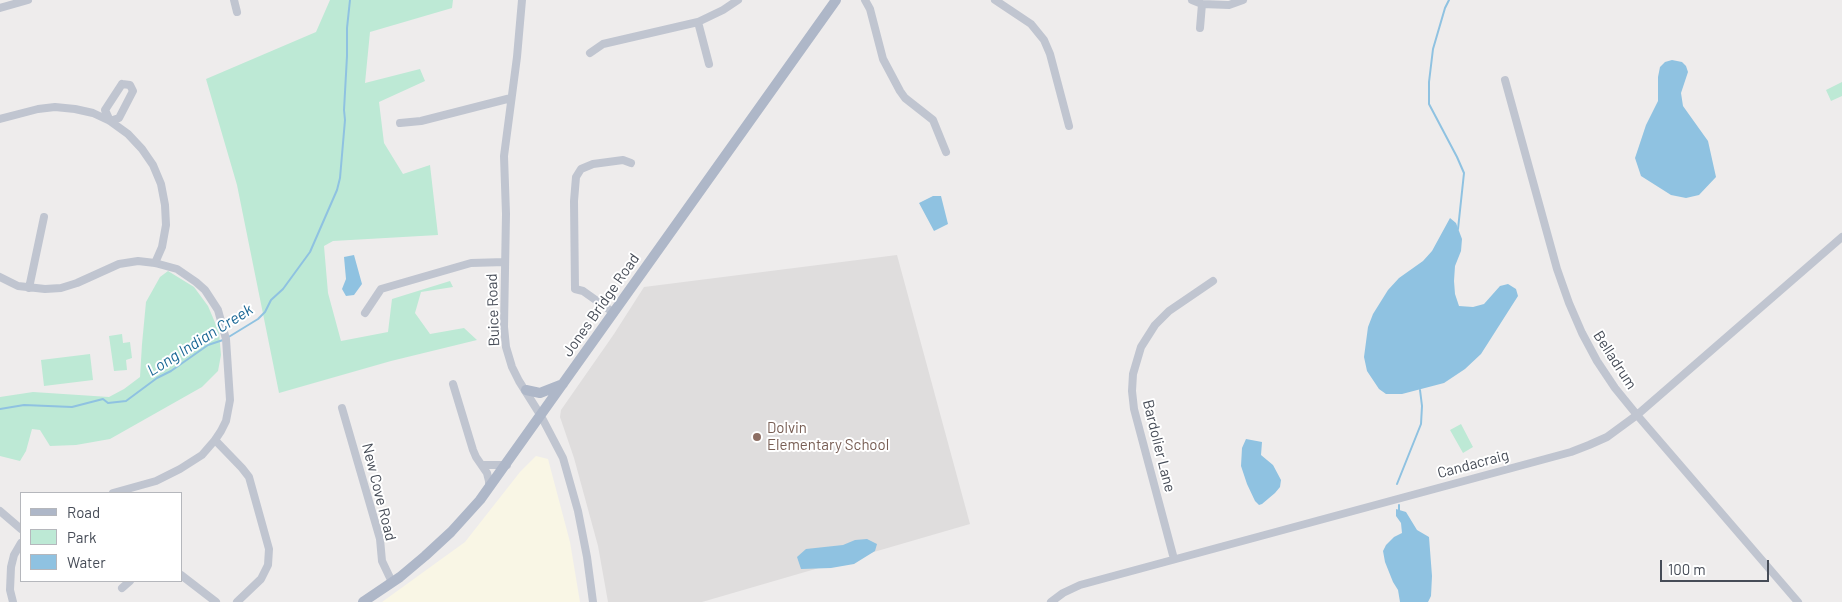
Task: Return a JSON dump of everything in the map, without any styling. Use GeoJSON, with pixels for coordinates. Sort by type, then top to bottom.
{"type":"FeatureCollection","features":[{"type":"Feature","properties":{"kind":"main road","name":"Jones Bridge Road"},"geometry":{"type":"LineString","coordinates":[[363,602],[425,556],[451,532],[489,489],[836,0]]}},
{"type":"Feature","properties":{"kind":"main road"},"geometry":{"type":"LineString","coordinates":[[526,390],[536,393],[543,392],[564,384]]}},
{"type":"Feature","properties":{"kind":"street"},"geometry":{"type":"LineString","coordinates":[[3,5],[28,0]]}},
{"type":"Feature","properties":{"kind":"street"},"geometry":{"type":"LineString","coordinates":[[234,0],[237,12]]}},
{"type":"Feature","properties":{"kind":"street","name":"Buice Road"},"geometry":{"type":"LineString","coordinates":[[522,0],[517,57],[504,156],[504,327],[506,347],[512,367],[563,458],[573,490],[587,557],[593,602]]}},
{"type":"Feature","properties":{"kind":"street"},"geometry":{"type":"LineString","coordinates":[[590,53],[603,44],[698,22],[723,10],[738,0]]}},
{"type":"Feature","properties":{"kind":"street"},"geometry":{"type":"LineString","coordinates":[[865,0],[870,9],[881,53],[900,91],[905,98],[933,120],[946,152]]}},
{"type":"Feature","properties":{"kind":"street"},"geometry":{"type":"LineString","coordinates":[[995,0],[1031,24],[1044,40],[1050,54],[1069,126]]}},
{"type":"Feature","properties":{"kind":"street"},"geometry":{"type":"LineString","coordinates":[[1192,0],[1202,4],[1229,5],[1243,0]]}},
{"type":"Feature","properties":{"kind":"street"},"geometry":{"type":"LineString","coordinates":[[1200,28],[1202,4]]}},
{"type":"Feature","properties":{"kind":"street"},"geometry":{"type":"LineString","coordinates":[[698,22],[709,64]]}},
{"type":"Feature","properties":{"kind":"street","name":"Belladrum"},"geometry":{"type":"LineString","coordinates":[[1505,80],[1568,303],[1597,361],[1615,388],[1637,415],[1798,602]]}},
{"type":"Feature","properties":{"kind":"street"},"geometry":{"type":"LineString","coordinates":[[122,84],[130,85],[133,91],[119,118],[110,121],[105,110],[122,84]]}},
{"type":"Feature","properties":{"kind":"street"},"geometry":{"type":"LineString","coordinates":[[400,124],[421,121],[512,98]]}},
{"type":"Feature","properties":{"kind":"street"},"geometry":{"type":"LineString","coordinates":[[0,119],[38,109],[55,107],[75,108],[110,121],[128,134],[153,165],[161,184],[166,225],[162,247],[155,263]]}},
{"type":"Feature","properties":{"kind":"street"},"geometry":{"type":"LineString","coordinates":[[614,313],[583,291],[575,289],[574,201],[576,177],[581,170],[593,164],[623,160],[631,164]]}},
{"type":"Feature","properties":{"kind":"street"},"geometry":{"type":"LineString","coordinates":[[29,288],[44,217]]}},
{"type":"Feature","properties":{"kind":"street","name":"Candacraig"},"geometry":{"type":"LineString","coordinates":[[1051,602],[1063,593],[1080,585],[1571,452],[1607,436],[1637,415],[1842,237]]}},
{"type":"Feature","properties":{"kind":"street"},"geometry":{"type":"LineString","coordinates":[[0,277],[18,286],[29,288],[61,288],[119,264],[138,261],[177,269],[196,282],[212,299],[222,319],[226,339],[230,400],[226,421],[216,440],[202,455],[180,469],[132,491]]}},
{"type":"Feature","properties":{"kind":"street"},"geometry":{"type":"LineString","coordinates":[[365,313],[381,289],[470,263],[505,262]]}},
{"type":"Feature","properties":{"kind":"street","name":"Bardolier Lane"},"geometry":{"type":"LineString","coordinates":[[1174,559],[1134,409],[1133,374],[1141,347],[1155,325],[1169,311],[1213,281]]}},
{"type":"Feature","properties":{"kind":"street"},"geometry":{"type":"LineString","coordinates":[[453,384],[472,450],[482,465],[489,481],[489,489]]}},
{"type":"Feature","properties":{"kind":"street","name":"New Cove Road"},"geometry":{"type":"LineString","coordinates":[[342,408],[380,539],[382,561],[392,582]]}},
{"type":"Feature","properties":{"kind":"street"},"geometry":{"type":"LineString","coordinates":[[216,440],[249,477],[269,549],[268,565],[261,579],[237,602]]}},
{"type":"Feature","properties":{"kind":"street"},"geometry":{"type":"LineString","coordinates":[[482,465],[506,465]]}},
{"type":"Feature","properties":{"kind":"street"},"geometry":{"type":"LineString","coordinates":[[0,511],[20,528]]}},
{"type":"Feature","properties":{"kind":"street"},"geometry":{"type":"LineString","coordinates":[[13,602],[10,590],[11,567],[14,555],[20,545]]}},
{"type":"Feature","properties":{"kind":"street"},"geometry":{"type":"LineString","coordinates":[[182,576],[216,602]]}},
{"type":"Feature","properties":{"kind":"street"},"geometry":{"type":"LineString","coordinates":[[122,588],[129,582]]}},
{"type":"Feature","properties":{"kind":"shaded area","name":"Dolvin Elementary School"},"geometry":{"type":"Polygon","coordinates":[[[897,255],[970,524],[702,602],[608,602],[598,546],[574,458],[560,417],[561,410],[644,287],[897,255]]]}},
{"type":"Feature","properties":{"kind":"shaded area"},"geometry":{"type":"Polygon","coordinates":[[[536,456],[548,459],[570,542],[580,602],[382,602],[465,542],[520,472],[536,456]]]}},
{"type":"Feature","properties":{"kind":"green space"},"geometry":{"type":"Polygon","coordinates":[[[330,0],[453,0],[452,8],[370,32],[365,83],[420,69],[425,81],[379,102],[384,143],[403,174],[430,165],[438,235],[333,241],[324,246],[328,293],[341,341],[388,332],[392,299],[450,281],[453,287],[421,292],[415,313],[430,334],[464,328],[477,340],[391,361],[279,393],[237,185],[206,79],[316,32],[330,0]]]}},
{"type":"Feature","properties":{"kind":"green space"},"geometry":{"type":"Polygon","coordinates":[[[1842,82],[1842,96],[1831,101],[1826,90],[1842,82]]]}},
{"type":"Feature","properties":{"kind":"green space"},"geometry":{"type":"Polygon","coordinates":[[[168,271],[194,287],[208,306],[219,332],[221,355],[218,371],[202,387],[110,439],[76,445],[50,446],[40,430],[32,429],[26,451],[20,461],[0,456],[0,397],[33,392],[109,397],[140,377],[146,302],[160,277],[168,271]]]}},
{"type":"Feature","properties":{"kind":"green space"},"geometry":{"type":"Polygon","coordinates":[[[122,334],[123,343],[130,342],[132,358],[126,360],[127,370],[114,371],[109,336],[122,334]]]}},
{"type":"Feature","properties":{"kind":"green space"},"geometry":{"type":"Polygon","coordinates":[[[90,354],[93,380],[44,386],[41,360],[90,354]]]}},
{"type":"Feature","properties":{"kind":"green space"},"geometry":{"type":"Polygon","coordinates":[[[1461,424],[1473,447],[1463,453],[1450,430],[1461,424]]]}},
{"type":"Feature","properties":{"kind":"water"},"geometry":{"type":"Polygon","coordinates":[[[1672,60],[1682,62],[1686,66],[1688,72],[1681,93],[1683,106],[1708,141],[1716,177],[1699,195],[1686,198],[1671,195],[1641,176],[1635,158],[1646,125],[1658,101],[1660,67],[1665,62],[1672,60]]]}},
{"type":"Feature","properties":{"kind":"water"},"geometry":{"type":"Polygon","coordinates":[[[933,196],[941,196],[948,224],[934,231],[919,203],[933,196]]]}},
{"type":"Feature","properties":{"kind":"water"},"geometry":{"type":"Polygon","coordinates":[[[1450,218],[1456,223],[1462,239],[1461,251],[1455,266],[1454,281],[1455,294],[1459,306],[1473,307],[1484,304],[1500,286],[1508,284],[1516,289],[1518,296],[1481,354],[1465,369],[1444,383],[1402,394],[1386,394],[1379,389],[1367,371],[1364,357],[1368,327],[1373,314],[1388,290],[1399,278],[1423,261],[1432,251],[1450,218]]]}},
{"type":"Feature","properties":{"kind":"water"},"geometry":{"type":"Polygon","coordinates":[[[354,255],[362,284],[354,295],[346,296],[342,289],[346,279],[344,257],[354,255]]]}},
{"type":"Feature","properties":{"kind":"water"},"geometry":{"type":"Polygon","coordinates":[[[1246,439],[1262,442],[1261,455],[1273,465],[1281,480],[1280,487],[1275,493],[1259,505],[1247,484],[1241,466],[1242,448],[1246,439]]]}},
{"type":"Feature","properties":{"kind":"water"},"geometry":{"type":"Polygon","coordinates":[[[1396,509],[1406,512],[1417,530],[1429,537],[1432,576],[1431,596],[1428,602],[1400,602],[1398,590],[1385,562],[1383,551],[1386,545],[1394,537],[1402,533],[1401,523],[1396,516],[1396,509]]]}},
{"type":"Feature","properties":{"kind":"water"},"geometry":{"type":"Polygon","coordinates":[[[867,539],[877,544],[875,551],[854,564],[831,568],[801,569],[797,557],[806,549],[843,545],[855,540],[867,539]]]}},
{"type":"Feature","properties":{"kind":"waterway","name":"Long Indian Creek"},"geometry":{"type":"LineString","coordinates":[[227,338],[258,319],[265,312],[271,300],[283,289],[310,252],[337,190],[340,178],[345,120],[347,28],[350,0]]}},
{"type":"Feature","properties":{"kind":"waterway"},"geometry":{"type":"LineString","coordinates":[[1449,0],[1433,49],[1429,82],[1429,104],[1464,173],[1458,229]]}},
{"type":"Feature","properties":{"kind":"waterway","name":"Long Indian Creek"},"geometry":{"type":"LineString","coordinates":[[0,409],[24,405],[72,407],[103,399],[108,403],[126,401],[157,378],[171,371],[208,345],[223,340]]}},
{"type":"Feature","properties":{"kind":"waterway"},"geometry":{"type":"LineString","coordinates":[[1397,484],[1421,424],[1422,406],[1420,390]]}},
{"type":"Feature","properties":{"kind":"waterway"},"geometry":{"type":"LineString","coordinates":[[1399,505],[1399,512]]}},
{"type":"Feature","properties":{"kind":"place","name":"Dolvin Elementary School"},"geometry":{"type":"Point","coordinates":[757,437]}}]}
